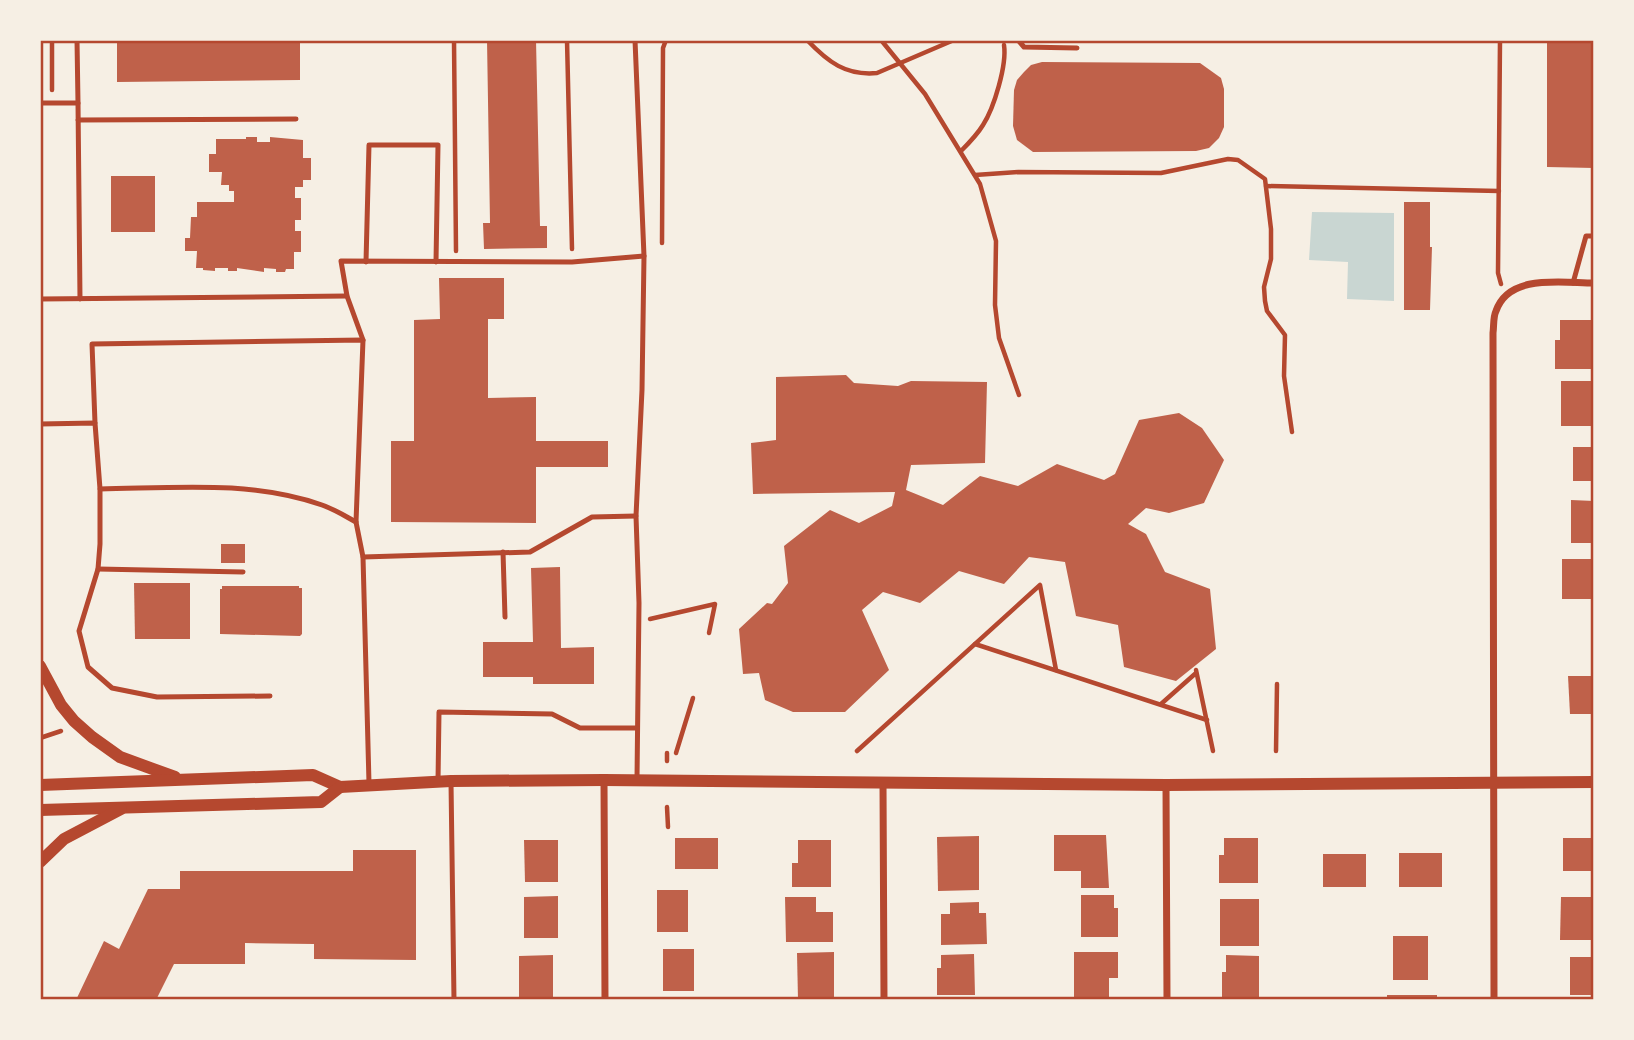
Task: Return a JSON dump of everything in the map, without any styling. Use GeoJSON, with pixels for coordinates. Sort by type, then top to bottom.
{"type":"FeatureCollection","features":[{"type":"Feature","properties":{"kind":"street"},"geometry":{"type":"LineString","coordinates":[[1494,1000],[1493,333],[1496,311],[1507,293],[1521,286],[1536,283],[1594,283]]}},
{"type":"Feature","properties":{"kind":"street"},"geometry":{"type":"LineString","coordinates":[[40,666],[61,705],[92,737],[120,758],[181,779]]}},
{"type":"Feature","properties":{"kind":"street"},"geometry":{"type":"LineString","coordinates":[[40,785],[313,775],[340,787],[445,782],[604,780],[1166,785],[1594,782]]}},
{"type":"Feature","properties":{"kind":"street"},"geometry":{"type":"LineString","coordinates":[[604,780],[605,1000]]}},
{"type":"Feature","properties":{"kind":"street"},"geometry":{"type":"LineString","coordinates":[[883,782],[884,1000]]}},
{"type":"Feature","properties":{"kind":"street"},"geometry":{"type":"LineString","coordinates":[[1166,785],[1167,1000]]}},
{"type":"Feature","properties":{"kind":"street"},"geometry":{"type":"LineString","coordinates":[[40,810],[321,802],[340,787]]}},
{"type":"Feature","properties":{"kind":"street"},"geometry":{"type":"LineString","coordinates":[[40,862],[64,839],[126,806]]}},
{"type":"Feature","properties":{"kind":"lane"},"geometry":{"type":"LineString","coordinates":[[77,40],[80,299]]}},
{"type":"Feature","properties":{"kind":"lane"},"geometry":{"type":"LineString","coordinates":[[635,40],[643,256],[642,390],[636,516],[639,621],[637,780]]}},
{"type":"Feature","properties":{"kind":"lane"},"geometry":{"type":"LineString","coordinates":[[1018,40],[1024,47],[1077,48]]}},
{"type":"Feature","properties":{"kind":"lane"},"geometry":{"type":"LineString","coordinates":[[40,103],[78,103]]}},
{"type":"Feature","properties":{"kind":"lane"},"geometry":{"type":"LineString","coordinates":[[78,120],[296,119]]}},
{"type":"Feature","properties":{"kind":"lane"},"geometry":{"type":"LineString","coordinates":[[366,262],[369,145],[438,145],[436,262]]}},
{"type":"Feature","properties":{"kind":"lane"},"geometry":{"type":"LineString","coordinates":[[1573,283],[1586,236],[1594,236]]}},
{"type":"Feature","properties":{"kind":"lane"},"geometry":{"type":"LineString","coordinates":[[369,786],[363,557],[356,522],[363,340],[347,296],[341,261],[572,262],[643,256]]}},
{"type":"Feature","properties":{"kind":"lane"},"geometry":{"type":"LineString","coordinates":[[40,299],[347,296]]}},
{"type":"Feature","properties":{"kind":"lane"},"geometry":{"type":"LineString","coordinates":[[270,696],[156,697],[112,688],[88,667],[79,631],[98,569],[100,544],[100,489],[92,344],[363,340]]}},
{"type":"Feature","properties":{"kind":"lane"},"geometry":{"type":"LineString","coordinates":[[40,424],[95,423]]}},
{"type":"Feature","properties":{"kind":"lane"},"geometry":{"type":"LineString","coordinates":[[100,489],[246,488],[293,496],[324,505],[356,522]]}},
{"type":"Feature","properties":{"kind":"lane"},"geometry":{"type":"LineString","coordinates":[[363,557],[530,552],[592,517],[636,516]]}},
{"type":"Feature","properties":{"kind":"lane"},"geometry":{"type":"LineString","coordinates":[[503,552],[505,617]]}},
{"type":"Feature","properties":{"kind":"lane"},"geometry":{"type":"LineString","coordinates":[[98,569],[243,572]]}},
{"type":"Feature","properties":{"kind":"lane"},"geometry":{"type":"LineString","coordinates":[[454,1000],[445,782],[439,712],[552,714],[580,729],[637,729]]}},
{"type":"Feature","properties":{"kind":"path"},"geometry":{"type":"LineString","coordinates":[[52,40],[52,90]]}},
{"type":"Feature","properties":{"kind":"path"},"geometry":{"type":"LineString","coordinates":[[454,40],[456,262]]}},
{"type":"Feature","properties":{"kind":"path"},"geometry":{"type":"LineString","coordinates":[[567,40],[572,262]]}},
{"type":"Feature","properties":{"kind":"path"},"geometry":{"type":"LineString","coordinates":[[662,243],[663,48],[666,40]]}},
{"type":"Feature","properties":{"kind":"path"},"geometry":{"type":"LineString","coordinates":[[807,40],[831,63],[844,71],[855,73],[877,73],[954,40]]}},
{"type":"Feature","properties":{"kind":"path"},"geometry":{"type":"LineString","coordinates":[[881,40],[925,93],[980,184],[996,241],[995,305],[999,338],[1019,395]]}},
{"type":"Feature","properties":{"kind":"path"},"geometry":{"type":"LineString","coordinates":[[961,151],[984,124],[998,89],[1005,51],[1004,40]]}},
{"type":"Feature","properties":{"kind":"path"},"geometry":{"type":"LineString","coordinates":[[1500,40],[1497,273],[1507,293]]}},
{"type":"Feature","properties":{"kind":"path"},"geometry":{"type":"LineString","coordinates":[[975,175],[1018,172],[1161,173],[1228,159],[1238,160],[1265,180],[1271,229],[1270,259],[1264,287],[1265,301],[1272,320],[1285,335],[1284,376],[1292,432]]}},
{"type":"Feature","properties":{"kind":"path"},"geometry":{"type":"LineString","coordinates":[[1266,186],[1499,191]]}},
{"type":"Feature","properties":{"kind":"path"},"geometry":{"type":"LineString","coordinates":[[857,751],[1040,585],[1056,670]]}},
{"type":"Feature","properties":{"kind":"path"},"geometry":{"type":"LineString","coordinates":[[639,621],[715,604],[709,633]]}},
{"type":"Feature","properties":{"kind":"path"},"geometry":{"type":"LineString","coordinates":[[974,644],[1207,720]]}},
{"type":"Feature","properties":{"kind":"path"},"geometry":{"type":"LineString","coordinates":[[1160,705],[1196,671],[1213,751]]}},
{"type":"Feature","properties":{"kind":"path"},"geometry":{"type":"LineString","coordinates":[[1276,751],[1277,684]]}},
{"type":"Feature","properties":{"kind":"path"},"geometry":{"type":"LineString","coordinates":[[676,752],[693,698]]}},
{"type":"Feature","properties":{"kind":"path"},"geometry":{"type":"LineString","coordinates":[[40,738],[61,730]]}},
{"type":"Feature","properties":{"kind":"path"},"geometry":{"type":"LineString","coordinates":[[667,752],[667,761]]}},
{"type":"Feature","properties":{"kind":"path"},"geometry":{"type":"LineString","coordinates":[[667,807],[668,827]]}},
{"type":"Feature","properties":{"kind":"shaded area"},"geometry":{"type":"Polygon","coordinates":[[[1312,212],[1394,213],[1394,301],[1347,299],[1348,262],[1309,260],[1312,212]]]}},
{"type":"Feature","properties":{"kind":"building"},"geometry":{"type":"Polygon","coordinates":[[[117,40],[300,40],[300,80],[117,82],[117,40]]]}},
{"type":"Feature","properties":{"kind":"building"},"geometry":{"type":"Polygon","coordinates":[[[487,40],[536,40],[540,226],[547,226],[547,248],[484,249],[483,223],[490,223],[487,40]]]}},
{"type":"Feature","properties":{"kind":"building"},"geometry":{"type":"Polygon","coordinates":[[[1547,40],[1594,40],[1594,168],[1547,167],[1547,40]]]}},
{"type":"Feature","properties":{"kind":"building"},"geometry":{"type":"Polygon","coordinates":[[[1042,62],[1200,63],[1221,78],[1224,89],[1224,127],[1219,138],[1209,148],[1196,151],[1033,152],[1017,140],[1013,126],[1014,90],[1017,80],[1031,65],[1042,62]]]}},
{"type":"Feature","properties":{"kind":"building"},"geometry":{"type":"Polygon","coordinates":[[[257,137],[257,142],[270,142],[270,137],[303,140],[303,158],[311,158],[311,180],[303,180],[303,187],[295,187],[295,198],[301,198],[301,220],[295,220],[295,231],[301,231],[301,252],[294,252],[294,269],[286,269],[285,272],[264,268],[264,272],[237,268],[237,271],[228,271],[228,268],[203,270],[196,268],[197,251],[185,251],[185,238],[190,238],[191,217],[197,217],[197,202],[234,202],[234,191],[229,191],[229,185],[221,185],[222,172],[209,172],[209,154],[216,154],[216,139],[257,137]]]}},
{"type":"Feature","properties":{"kind":"building"},"geometry":{"type":"Polygon","coordinates":[[[111,176],[155,176],[155,232],[111,232],[111,176]]]}},
{"type":"Feature","properties":{"kind":"building"},"geometry":{"type":"Polygon","coordinates":[[[1404,202],[1430,202],[1430,310],[1404,310],[1404,202]]]}},
{"type":"Feature","properties":{"kind":"building"},"geometry":{"type":"Polygon","coordinates":[[[439,278],[504,278],[504,319],[488,319],[488,398],[536,397],[536,441],[608,441],[608,467],[536,467],[536,523],[391,522],[391,441],[414,441],[414,320],[440,319],[439,278]]]}},
{"type":"Feature","properties":{"kind":"building"},"geometry":{"type":"Polygon","coordinates":[[[1560,320],[1594,320],[1594,369],[1555,369],[1555,340],[1560,340],[1560,320]]]}},
{"type":"Feature","properties":{"kind":"building"},"geometry":{"type":"Polygon","coordinates":[[[846,375],[854,383],[898,386],[911,381],[987,382],[985,463],[911,465],[906,490],[943,505],[980,476],[1018,486],[1057,464],[1104,480],[1115,474],[1139,420],[1179,413],[1202,428],[1224,460],[1204,503],[1169,513],[1146,508],[1128,524],[1146,534],[1165,572],[1210,589],[1216,649],[1176,681],[1124,667],[1118,625],[1076,616],[1065,562],[1029,557],[1004,584],[959,571],[920,603],[883,592],[862,610],[889,670],[845,712],[793,712],[765,700],[759,673],[743,674],[739,629],[767,603],[772,604],[788,583],[784,546],[830,510],[859,523],[892,506],[895,492],[753,494],[751,443],[776,440],[776,377],[846,375]]]}},
{"type":"Feature","properties":{"kind":"building"},"geometry":{"type":"Polygon","coordinates":[[[1561,381],[1593,381],[1593,426],[1561,426],[1561,381]]]}},
{"type":"Feature","properties":{"kind":"building"},"geometry":{"type":"Polygon","coordinates":[[[1573,447],[1594,447],[1594,481],[1573,481],[1573,447]]]}},
{"type":"Feature","properties":{"kind":"building"},"geometry":{"type":"Polygon","coordinates":[[[1571,500],[1594,501],[1594,543],[1571,543],[1571,500]]]}},
{"type":"Feature","properties":{"kind":"building"},"geometry":{"type":"Polygon","coordinates":[[[221,544],[245,544],[245,563],[221,563],[221,544]]]}},
{"type":"Feature","properties":{"kind":"building"},"geometry":{"type":"Polygon","coordinates":[[[1562,559],[1594,559],[1594,599],[1562,599],[1562,559]]]}},
{"type":"Feature","properties":{"kind":"building"},"geometry":{"type":"Polygon","coordinates":[[[560,567],[561,648],[594,647],[594,684],[533,684],[533,677],[483,677],[483,642],[533,642],[531,568],[560,567]]]}},
{"type":"Feature","properties":{"kind":"building"},"geometry":{"type":"Polygon","coordinates":[[[134,583],[190,583],[190,639],[135,639],[134,583]]]}},
{"type":"Feature","properties":{"kind":"building"},"geometry":{"type":"Polygon","coordinates":[[[222,586],[299,586],[302,588],[302,634],[220,634],[222,586]]]}},
{"type":"Feature","properties":{"kind":"building"},"geometry":{"type":"Polygon","coordinates":[[[1568,676],[1594,676],[1594,714],[1570,714],[1568,676]]]}},
{"type":"Feature","properties":{"kind":"building"},"geometry":{"type":"Polygon","coordinates":[[[1054,835],[1106,835],[1109,888],[1081,888],[1081,871],[1054,871],[1054,835]]]}},
{"type":"Feature","properties":{"kind":"building"},"geometry":{"type":"Polygon","coordinates":[[[979,836],[979,890],[938,891],[937,837],[979,836]]]}},
{"type":"Feature","properties":{"kind":"building"},"geometry":{"type":"Polygon","coordinates":[[[675,838],[718,838],[718,869],[675,869],[675,838]]]}},
{"type":"Feature","properties":{"kind":"building"},"geometry":{"type":"Polygon","coordinates":[[[1224,838],[1258,838],[1258,883],[1219,883],[1219,855],[1224,855],[1224,838]]]}},
{"type":"Feature","properties":{"kind":"building"},"geometry":{"type":"Polygon","coordinates":[[[1563,838],[1594,838],[1594,871],[1563,871],[1563,838]]]}},
{"type":"Feature","properties":{"kind":"building"},"geometry":{"type":"Polygon","coordinates":[[[524,840],[558,840],[558,882],[525,882],[524,840]]]}},
{"type":"Feature","properties":{"kind":"building"},"geometry":{"type":"Polygon","coordinates":[[[798,840],[831,840],[831,887],[792,887],[792,863],[798,863],[798,840]]]}},
{"type":"Feature","properties":{"kind":"building"},"geometry":{"type":"Polygon","coordinates":[[[353,850],[416,850],[416,960],[314,959],[314,944],[245,943],[245,964],[174,964],[156,1000],[76,1000],[104,941],[119,949],[148,889],[180,889],[180,871],[353,871],[353,850]]]}},
{"type":"Feature","properties":{"kind":"building"},"geometry":{"type":"Polygon","coordinates":[[[1399,853],[1442,853],[1442,887],[1399,887],[1399,853]]]}},
{"type":"Feature","properties":{"kind":"building"},"geometry":{"type":"Polygon","coordinates":[[[1323,854],[1366,854],[1366,887],[1323,887],[1323,854]]]}},
{"type":"Feature","properties":{"kind":"building"},"geometry":{"type":"Polygon","coordinates":[[[657,890],[688,890],[688,932],[657,932],[657,890]]]}},
{"type":"Feature","properties":{"kind":"building"},"geometry":{"type":"Polygon","coordinates":[[[1081,895],[1114,895],[1114,908],[1118,908],[1118,937],[1081,937],[1081,895]]]}},
{"type":"Feature","properties":{"kind":"building"},"geometry":{"type":"Polygon","coordinates":[[[558,896],[558,938],[524,938],[524,897],[558,896]]]}},
{"type":"Feature","properties":{"kind":"building"},"geometry":{"type":"Polygon","coordinates":[[[785,897],[816,897],[816,912],[833,912],[833,942],[786,942],[785,897]]]}},
{"type":"Feature","properties":{"kind":"building"},"geometry":{"type":"Polygon","coordinates":[[[1561,897],[1593,897],[1593,940],[1560,940],[1561,897]]]}},
{"type":"Feature","properties":{"kind":"building"},"geometry":{"type":"Polygon","coordinates":[[[1220,899],[1259,899],[1259,946],[1220,946],[1220,899]]]}},
{"type":"Feature","properties":{"kind":"building"},"geometry":{"type":"Polygon","coordinates":[[[979,902],[979,913],[986,913],[987,944],[941,945],[941,914],[950,914],[950,903],[979,902]]]}},
{"type":"Feature","properties":{"kind":"building"},"geometry":{"type":"Polygon","coordinates":[[[1393,936],[1428,936],[1428,980],[1393,980],[1393,936]]]}},
{"type":"Feature","properties":{"kind":"building"},"geometry":{"type":"Polygon","coordinates":[[[663,949],[694,949],[694,991],[663,991],[663,949]]]}},
{"type":"Feature","properties":{"kind":"building"},"geometry":{"type":"Polygon","coordinates":[[[834,952],[834,1000],[798,1000],[797,953],[834,952]]]}},
{"type":"Feature","properties":{"kind":"building"},"geometry":{"type":"Polygon","coordinates":[[[1074,952],[1118,952],[1118,978],[1109,978],[1109,999],[1074,998],[1074,952]]]}},
{"type":"Feature","properties":{"kind":"building"},"geometry":{"type":"Polygon","coordinates":[[[974,954],[975,995],[937,995],[937,968],[941,968],[941,955],[974,954]]]}},
{"type":"Feature","properties":{"kind":"building"},"geometry":{"type":"Polygon","coordinates":[[[553,955],[553,997],[519,997],[519,956],[553,955]]]}},
{"type":"Feature","properties":{"kind":"building"},"geometry":{"type":"Polygon","coordinates":[[[1226,955],[1259,956],[1259,998],[1222,998],[1222,972],[1226,972],[1226,955]]]}},
{"type":"Feature","properties":{"kind":"building"},"geometry":{"type":"Polygon","coordinates":[[[1570,957],[1594,957],[1594,995],[1570,995],[1570,957]]]}},
{"type":"Feature","properties":{"kind":"building"},"geometry":{"type":"Polygon","coordinates":[[[1387,995],[1437,995],[1437,1000],[1387,1000],[1387,995]]]}}]}
